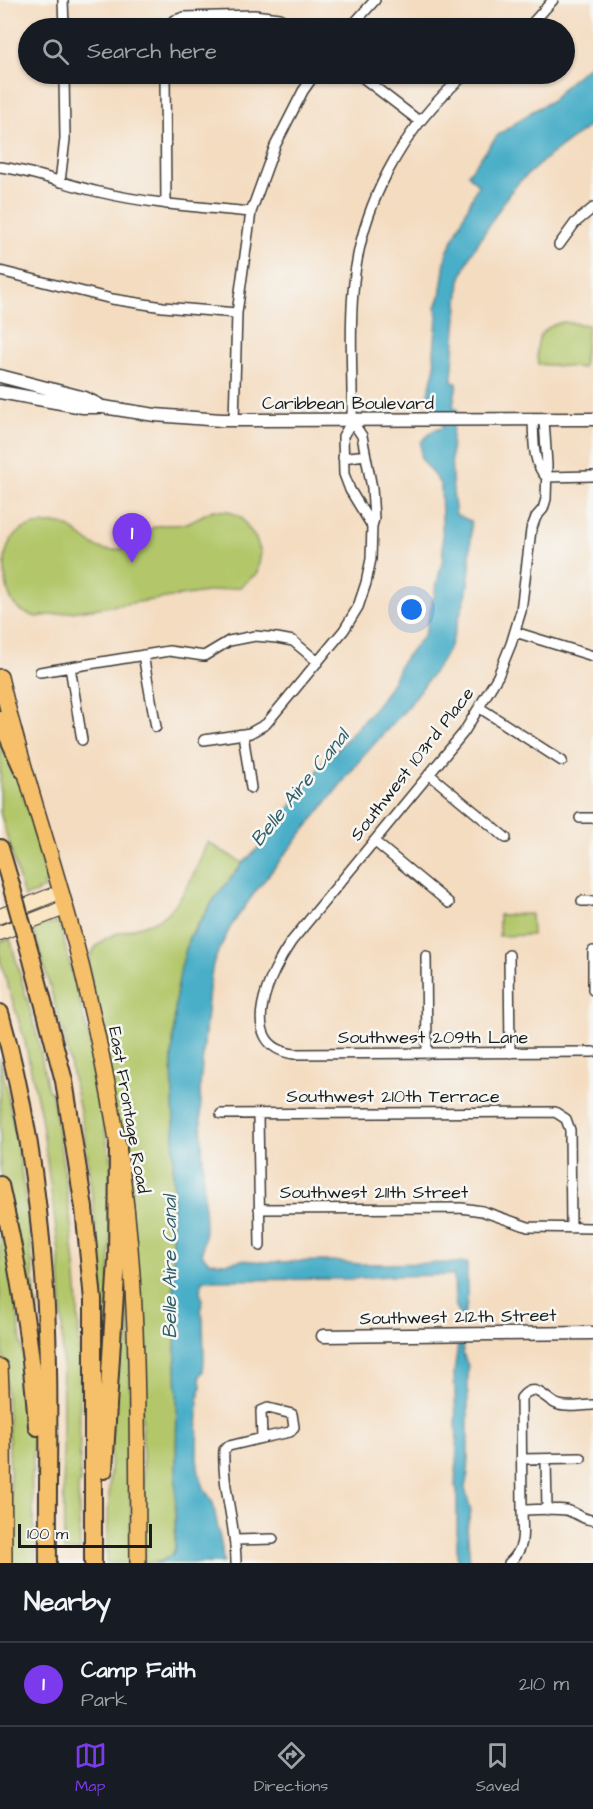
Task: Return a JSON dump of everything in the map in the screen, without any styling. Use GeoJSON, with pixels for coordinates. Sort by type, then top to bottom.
{"type":"FeatureCollection","features":[{"type":"Feature","properties":{"kind":"highway"},"geometry":{"type":"LineString","coordinates":[[0,719],[23,770]]}},
{"type":"Feature","properties":{"kind":"highway"},"geometry":{"type":"LineString","coordinates":[[0,848],[32,956],[64,1081],[84,1208],[93,1300],[93,1555]]}},
{"type":"Feature","properties":{"kind":"highway"},"geometry":{"type":"LineString","coordinates":[[0,1013],[21,1097],[40,1227],[46,1303],[48,1559]]}},
{"type":"Feature","properties":{"kind":"highway"},"geometry":{"type":"LineString","coordinates":[[94,1520],[101,1503],[104,1465],[117,1260],[118,1146]]}},
{"type":"Feature","properties":{"kind":"highway"},"geometry":{"type":"LineString","coordinates":[[0,1185],[15,1252],[34,1382],[47,1523]]}},
{"type":"Feature","properties":{"kind":"main road","name":"East Frontage Road"},"geometry":{"type":"LineString","coordinates":[[0,677],[23,770],[82,969],[118,1146],[130,1233],[134,1290],[138,1557]]}},
{"type":"Feature","properties":{"kind":"main road"},"geometry":{"type":"LineString","coordinates":[[0,916],[60,892]]}},
{"type":"Feature","properties":{"kind":"main road"},"geometry":{"type":"LineString","coordinates":[[0,933],[65,908]]}},
{"type":"Feature","properties":{"kind":"main road"},"geometry":{"type":"LineString","coordinates":[[0,1366],[4,1557]]}},
{"type":"Feature","properties":{"kind":"street"},"geometry":{"type":"LineString","coordinates":[[63,0],[64,18]]}},
{"type":"Feature","properties":{"kind":"street"},"geometry":{"type":"LineString","coordinates":[[359,18],[375,0]]}},
{"type":"Feature","properties":{"kind":"street"},"geometry":{"type":"LineString","coordinates":[[537,18],[553,0]]}},
{"type":"Feature","properties":{"kind":"street"},"geometry":{"type":"LineString","coordinates":[[183,18],[187,16],[267,16],[276,18]]}},
{"type":"Feature","properties":{"kind":"street"},"geometry":{"type":"LineString","coordinates":[[60,182],[64,139],[64,84]]}},
{"type":"Feature","properties":{"kind":"street"},"geometry":{"type":"LineString","coordinates":[[165,84],[166,204]]}},
{"type":"Feature","properties":{"kind":"street"},"geometry":{"type":"LineString","coordinates":[[234,421],[237,313],[251,212],[275,146],[308,84]]}},
{"type":"Feature","properties":{"kind":"street"},"geometry":{"type":"LineString","coordinates":[[371,84],[419,121]]}},
{"type":"Feature","properties":{"kind":"street"},"geometry":{"type":"LineString","coordinates":[[372,526],[347,485],[343,458],[343,436],[352,421],[352,306],[359,251],[366,225],[395,158],[419,121],[454,84]]}},
{"type":"Feature","properties":{"kind":"street"},"geometry":{"type":"LineString","coordinates":[[0,167],[111,195],[166,204],[251,212]]}},
{"type":"Feature","properties":{"kind":"street"},"geometry":{"type":"LineString","coordinates":[[560,245],[575,224],[593,208]]}},
{"type":"Feature","properties":{"kind":"street"},"geometry":{"type":"LineString","coordinates":[[0,271],[68,289],[135,303],[237,313]]}},
{"type":"Feature","properties":{"kind":"street","name":"Caribbean Boulevard"},"geometry":{"type":"LineString","coordinates":[[0,376],[85,398],[103,407]]}},
{"type":"Feature","properties":{"kind":"street","name":"Caribbean Boulevard"},"geometry":{"type":"LineString","coordinates":[[0,392],[74,406],[234,421],[593,419]]}},
{"type":"Feature","properties":{"kind":"street","name":"Southwest 103rd Place"},"geometry":{"type":"LineString","coordinates":[[275,1047],[267,1037],[261,1018],[265,994],[275,968],[291,942],[464,732],[498,676],[515,632],[526,581],[531,530],[545,505],[547,465],[538,420]]}},
{"type":"Feature","properties":{"kind":"street"},"geometry":{"type":"LineString","coordinates":[[204,740],[256,731],[266,724],[344,630],[358,607],[369,567],[374,519],[372,488],[362,436],[352,421]]}},
{"type":"Feature","properties":{"kind":"street"},"geometry":{"type":"LineString","coordinates":[[343,458],[365,455]]}},
{"type":"Feature","properties":{"kind":"street"},"geometry":{"type":"LineString","coordinates":[[546,477],[593,476]]}},
{"type":"Feature","properties":{"kind":"street"},"geometry":{"type":"LineString","coordinates":[[515,632],[593,656]]}},
{"type":"Feature","properties":{"kind":"street"},"geometry":{"type":"LineString","coordinates":[[40,672],[172,650],[204,656],[229,641],[261,636],[293,641],[318,662]]}},
{"type":"Feature","properties":{"kind":"street"},"geometry":{"type":"LineString","coordinates":[[143,654],[156,727]]}},
{"type":"Feature","properties":{"kind":"street"},"geometry":{"type":"LineString","coordinates":[[70,667],[82,740]]}},
{"type":"Feature","properties":{"kind":"street"},"geometry":{"type":"LineString","coordinates":[[480,708],[562,760]]}},
{"type":"Feature","properties":{"kind":"street"},"geometry":{"type":"LineString","coordinates":[[243,734],[251,788]]}},
{"type":"Feature","properties":{"kind":"street"},"geometry":{"type":"LineString","coordinates":[[429,774],[506,838]]}},
{"type":"Feature","properties":{"kind":"street"},"geometry":{"type":"LineString","coordinates":[[580,818],[593,818]]}},
{"type":"Feature","properties":{"kind":"street"},"geometry":{"type":"LineString","coordinates":[[374,841],[449,903]]}},
{"type":"Feature","properties":{"kind":"street"},"geometry":{"type":"LineString","coordinates":[[582,901],[593,901]]}},
{"type":"Feature","properties":{"kind":"street"},"geometry":{"type":"LineString","coordinates":[[593,951],[593,990]]}},
{"type":"Feature","properties":{"kind":"street"},"geometry":{"type":"LineString","coordinates":[[509,955],[510,1053]]}},
{"type":"Feature","properties":{"kind":"street"},"geometry":{"type":"LineString","coordinates":[[426,956],[427,1054]]}},
{"type":"Feature","properties":{"kind":"street","name":"Southwest 209th Lane"},"geometry":{"type":"LineString","coordinates":[[275,1047],[283,1052],[300,1054],[593,1052]]}},
{"type":"Feature","properties":{"kind":"street","name":"Southwest 210th Terrace"},"geometry":{"type":"LineString","coordinates":[[221,1114],[549,1111],[563,1117],[568,1122],[570,1130],[571,1228]]}},
{"type":"Feature","properties":{"kind":"street"},"geometry":{"type":"LineString","coordinates":[[258,1114],[260,1246]]}},
{"type":"Feature","properties":{"kind":"street","name":"Southwest 211th Street"},"geometry":{"type":"LineString","coordinates":[[259,1209],[461,1208],[483,1211],[528,1227],[593,1228]]}},
{"type":"Feature","properties":{"kind":"street","name":"Southwest 212th Street"},"geometry":{"type":"LineString","coordinates":[[323,1336],[593,1334]]}},
{"type":"Feature","properties":{"kind":"street"},"geometry":{"type":"LineString","coordinates":[[509,1563],[518,1555],[522,1546],[520,1402],[524,1394],[538,1392],[560,1405],[593,1405]]}},
{"type":"Feature","properties":{"kind":"street"},"geometry":{"type":"LineString","coordinates":[[236,1563],[236,1540],[223,1472],[224,1450],[229,1446],[262,1438]]}},
{"type":"Feature","properties":{"kind":"street"},"geometry":{"type":"LineString","coordinates":[[521,1459],[581,1458]]}},
{"type":"Feature","properties":{"kind":"street"},"geometry":{"type":"LineString","coordinates":[[546,1459],[547,1510]]}},
{"type":"Feature","properties":{"kind":"street"},"geometry":{"type":"LineString","coordinates":[[522,1510],[569,1511],[584,1519],[593,1520]]}},
{"type":"Feature","properties":{"kind":"street"},"geometry":{"type":"LineString","coordinates":[[236,1540],[273,1539]]}},
{"type":"Feature","properties":{"kind":"green space"},"geometry":{"type":"Polygon","coordinates":[[[563,322],[588,325],[583,368],[538,364],[537,349],[540,337],[548,328],[563,322]]]}},
{"type":"Feature","properties":{"kind":"green space"},"geometry":{"type":"Polygon","coordinates":[[[213,510],[228,511],[241,517],[256,539],[261,553],[257,573],[240,587],[37,617],[25,613],[11,599],[5,574],[6,552],[10,542],[24,529],[34,525],[61,524],[68,526],[99,548],[114,550],[137,543],[152,528],[184,524],[213,510]]]}},
{"type":"Feature","properties":{"kind":"green space"},"geometry":{"type":"Polygon","coordinates":[[[0,727],[27,806],[48,883],[43,884],[45,889],[37,890],[38,892],[24,897],[0,812],[0,727]]]}},
{"type":"Feature","properties":{"kind":"green space"},"geometry":{"type":"Polygon","coordinates":[[[207,842],[243,863],[215,898],[188,939],[176,996],[172,1061],[174,1128],[172,1235],[177,1398],[175,1547],[173,1554],[162,1561],[145,1563],[141,1365],[89,965],[92,953],[98,944],[107,938],[152,922],[170,911],[189,883],[207,842]]]}},
{"type":"Feature","properties":{"kind":"green space"},"geometry":{"type":"Polygon","coordinates":[[[531,914],[532,935],[499,936],[499,915],[531,914]]]}},
{"type":"Feature","properties":{"kind":"green space"},"geometry":{"type":"Polygon","coordinates":[[[58,919],[88,1034],[111,1164],[113,1186],[105,1381],[99,1257],[102,1257],[99,1254],[84,1130],[64,1035],[66,1034],[65,1031],[63,1032],[33,929],[56,923],[55,920],[58,919]]]}},
{"type":"Feature","properties":{"kind":"green space"},"geometry":{"type":"Polygon","coordinates":[[[10,938],[38,1039],[48,1091],[51,1091],[70,1215],[79,1338],[80,1551],[64,1551],[62,1308],[59,1252],[41,1116],[24,1038],[0,960],[0,942],[10,938]]]}},
{"type":"Feature","properties":{"kind":"green space"},"geometry":{"type":"Polygon","coordinates":[[[0,1058],[18,1148],[26,1208],[37,1302],[38,1344],[33,1344],[9,1206],[0,1168],[0,1058]]]}},
{"type":"Feature","properties":{"kind":"green space"},"geometry":{"type":"Polygon","coordinates":[[[0,1207],[8,1244],[32,1423],[33,1472],[31,1472],[36,1563],[0,1563],[12,1555],[12,1538],[8,1415],[0,1306],[0,1207]]]}},
{"type":"Feature","properties":{"kind":"green space"},"geometry":{"type":"Polygon","coordinates":[[[121,1221],[130,1334],[131,1563],[106,1563],[121,1221]]]}},
{"type":"Feature","properties":{"kind":"water"},"geometry":{"type":"Polygon","coordinates":[[[593,63],[593,123],[550,155],[518,183],[471,254],[460,280],[452,376],[452,382],[457,383],[453,406],[458,410],[452,433],[451,462],[456,515],[471,521],[470,568],[467,592],[451,644],[441,662],[408,707],[365,754],[255,892],[231,926],[213,964],[200,1087],[205,1229],[202,1254],[209,1262],[226,1263],[241,1260],[332,1261],[359,1264],[467,1263],[467,1304],[463,1326],[460,1326],[460,1317],[455,1303],[454,1275],[351,1279],[203,1280],[200,1291],[204,1361],[198,1399],[197,1459],[204,1488],[213,1503],[223,1563],[154,1563],[173,1554],[175,1547],[177,1398],[172,1235],[174,1128],[172,1061],[176,996],[190,935],[193,934],[215,898],[281,820],[326,758],[334,753],[381,700],[401,663],[425,633],[443,558],[441,485],[421,458],[421,442],[434,430],[443,428],[440,412],[428,395],[435,366],[436,307],[440,296],[446,255],[478,185],[468,174],[498,135],[551,101],[567,84],[575,84],[575,77],[593,63]]]}},
{"type":"Feature","properties":{"kind":"water"},"geometry":{"type":"Polygon","coordinates":[[[458,1345],[463,1345],[463,1354],[468,1366],[468,1474],[465,1487],[471,1512],[467,1526],[470,1563],[457,1563],[457,1489],[455,1486],[457,1445],[454,1372],[458,1345]]]}},
{"type":"Feature","properties":{"kind":"place","name":"Camp Faith"},"geometry":{"type":"Point","coordinates":[132,563]}},
{"type":"Feature","properties":{"kind":"water label","name":"Belle Aire Canal"},"geometry":{"type":"Point","coordinates":[300,788]}},
{"type":"Feature","properties":{"kind":"water label","name":"Belle Aire Canal"},"geometry":{"type":"Point","coordinates":[170,1267]}}]}
